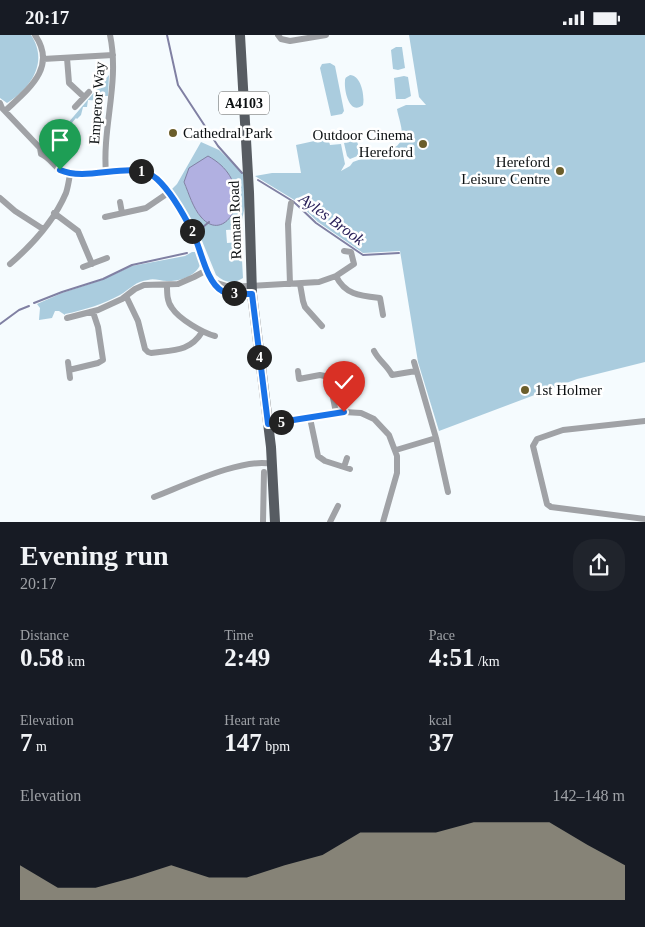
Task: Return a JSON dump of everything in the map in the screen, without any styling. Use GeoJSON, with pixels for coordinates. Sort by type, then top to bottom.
{"type":"FeatureCollection","features":[{"type":"Feature","properties":{"kind":"main road","name":"Roman Road"},"geometry":{"type":"LineString","coordinates":[[240,35],[249,192],[252,289],[272,464],[275,522]]}},
{"type":"Feature","properties":{"kind":"street"},"geometry":{"type":"LineString","coordinates":[[35,35],[40,43],[43,59],[39,75],[35,82],[2,108],[40,148],[40,152],[55,167],[70,174],[144,171],[157,179],[193,232],[214,282],[230,287],[252,289],[319,282],[336,276],[354,264],[351,252],[344,251]]}},
{"type":"Feature","properties":{"kind":"street","name":"Emperor Way"},"geometry":{"type":"LineString","coordinates":[[106,173],[113,76],[113,55],[110,35]]}},
{"type":"Feature","properties":{"kind":"street"},"geometry":{"type":"LineString","coordinates":[[278,35],[281,39],[290,41],[326,35]]}},
{"type":"Feature","properties":{"kind":"street"},"geometry":{"type":"LineString","coordinates":[[43,59],[113,55]]}},
{"type":"Feature","properties":{"kind":"street"},"geometry":{"type":"LineString","coordinates":[[67,58],[70,83],[84,97]]}},
{"type":"Feature","properties":{"kind":"street"},"geometry":{"type":"LineString","coordinates":[[75,107],[89,91]]}},
{"type":"Feature","properties":{"kind":"street"},"geometry":{"type":"LineString","coordinates":[[10,264],[31,246],[54,213],[66,192],[70,174]]}},
{"type":"Feature","properties":{"kind":"street"},"geometry":{"type":"LineString","coordinates":[[105,217],[146,209],[168,193]]}},
{"type":"Feature","properties":{"kind":"street"},"geometry":{"type":"LineString","coordinates":[[0,198],[14,211],[43,229]]}},
{"type":"Feature","properties":{"kind":"street"},"geometry":{"type":"LineString","coordinates":[[120,202],[122,213]]}},
{"type":"Feature","properties":{"kind":"street"},"geometry":{"type":"LineString","coordinates":[[290,284],[288,224],[291,203]]}},
{"type":"Feature","properties":{"kind":"street"},"geometry":{"type":"LineString","coordinates":[[54,213],[78,231],[92,264]]}},
{"type":"Feature","properties":{"kind":"street"},"geometry":{"type":"LineString","coordinates":[[84,267],[107,258]]}},
{"type":"Feature","properties":{"kind":"street"},"geometry":{"type":"LineString","coordinates":[[67,318],[93,312],[144,285],[182,283],[207,269]]}},
{"type":"Feature","properties":{"kind":"street"},"geometry":{"type":"LineString","coordinates":[[336,276],[341,286],[350,292],[380,298],[383,315]]}},
{"type":"Feature","properties":{"kind":"street"},"geometry":{"type":"LineString","coordinates":[[300,284],[306,307],[322,326]]}},
{"type":"Feature","properties":{"kind":"street"},"geometry":{"type":"LineString","coordinates":[[167,285],[169,302],[172,309],[202,331],[215,336]]}},
{"type":"Feature","properties":{"kind":"street"},"geometry":{"type":"LineString","coordinates":[[126,296],[138,321],[145,349],[148,352],[184,348],[194,343],[202,331]]}},
{"type":"Feature","properties":{"kind":"street"},"geometry":{"type":"LineString","coordinates":[[69,370],[103,360],[98,327],[93,312]]}},
{"type":"Feature","properties":{"kind":"street"},"geometry":{"type":"LineString","coordinates":[[374,351],[378,358],[388,366],[392,375],[416,371]]}},
{"type":"Feature","properties":{"kind":"street"},"geometry":{"type":"LineString","coordinates":[[68,362],[70,378]]}},
{"type":"Feature","properties":{"kind":"street"},"geometry":{"type":"LineString","coordinates":[[414,362],[436,438],[448,492]]}},
{"type":"Feature","properties":{"kind":"street"},"geometry":{"type":"LineString","coordinates":[[298,371],[299,379],[320,375],[329,377],[336,413]]}},
{"type":"Feature","properties":{"kind":"street"},"geometry":{"type":"LineString","coordinates":[[268,424],[353,412],[374,419],[389,435],[396,449],[397,473],[382,522]]}},
{"type":"Feature","properties":{"kind":"street"},"geometry":{"type":"LineString","coordinates":[[310,418],[318,456],[325,461],[347,468],[347,458]]}},
{"type":"Feature","properties":{"kind":"street"},"geometry":{"type":"LineString","coordinates":[[645,421],[563,430],[537,439],[533,445],[547,504],[551,507],[645,519]]}},
{"type":"Feature","properties":{"kind":"street"},"geometry":{"type":"LineString","coordinates":[[396,449],[436,438]]}},
{"type":"Feature","properties":{"kind":"street"},"geometry":{"type":"LineString","coordinates":[[154,497],[227,470],[262,462],[272,464]]}},
{"type":"Feature","properties":{"kind":"street"},"geometry":{"type":"LineString","coordinates":[[263,522],[264,472]]}},
{"type":"Feature","properties":{"kind":"street"},"geometry":{"type":"LineString","coordinates":[[330,522],[338,506]]}},
{"type":"Feature","properties":{"kind":"shaded area"},"geometry":{"type":"Polygon","coordinates":[[[0,35],[31,35],[38,55],[38,64],[30,82],[16,97],[7,103],[0,98],[0,35]]]}},
{"type":"Feature","properties":{"kind":"shaded area"},"geometry":{"type":"Polygon","coordinates":[[[409,35],[645,35],[645,362],[577,379],[439,431],[418,362],[400,251],[363,253],[318,222],[296,201],[255,176],[272,173],[301,173],[296,145],[328,138],[330,145],[341,144],[345,164],[341,171],[353,162],[397,146],[402,138],[402,134],[397,109],[406,105],[426,105],[419,97],[409,35]]]}},
{"type":"Feature","properties":{"kind":"shaded area"},"geometry":{"type":"Polygon","coordinates":[[[396,47],[402,47],[405,68],[398,70],[393,69],[391,50],[396,47]]]}},
{"type":"Feature","properties":{"kind":"shaded area"},"geometry":{"type":"Polygon","coordinates":[[[330,63],[335,66],[344,111],[342,114],[331,116],[320,68],[322,64],[330,63]]]}},
{"type":"Feature","properties":{"kind":"shaded area"},"geometry":{"type":"Polygon","coordinates":[[[109,75],[108,96],[102,96],[102,101],[88,100],[87,107],[83,107],[81,115],[76,118],[49,150],[50,144],[109,75]]]}},
{"type":"Feature","properties":{"kind":"shaded area"},"geometry":{"type":"Polygon","coordinates":[[[350,75],[357,78],[363,92],[363,105],[358,107],[354,107],[348,101],[345,80],[350,75]]]}},
{"type":"Feature","properties":{"kind":"shaded area"},"geometry":{"type":"Polygon","coordinates":[[[408,77],[411,96],[405,99],[396,99],[394,78],[408,77]]]}},
{"type":"Feature","properties":{"kind":"shaded area"},"geometry":{"type":"Polygon","coordinates":[[[357,140],[360,155],[350,159],[347,156],[344,143],[357,140]]]}},
{"type":"Feature","properties":{"kind":"shaded area"},"geometry":{"type":"Polygon","coordinates":[[[201,142],[219,150],[243,173],[246,201],[241,220],[241,229],[226,230],[227,243],[241,242],[243,278],[229,282],[216,275],[198,231],[171,190],[177,184],[201,142]],[[184,182],[193,205],[201,217],[207,222],[218,224],[228,219],[235,209],[234,182],[184,182]]]}},
{"type":"Feature","properties":{"kind":"shaded area"},"geometry":{"type":"Polygon","coordinates":[[[196,252],[200,265],[191,275],[171,281],[153,279],[144,281],[120,295],[87,309],[65,315],[55,311],[52,318],[39,320],[40,308],[37,304],[62,293],[102,280],[132,266],[185,256],[196,252]]]}},
{"type":"Feature","properties":{"kind":"water"},"geometry":{"type":"Polygon","coordinates":[[[208,156],[224,168],[233,182],[236,196],[234,209],[229,219],[221,225],[211,224],[201,217],[193,205],[184,182],[189,168],[208,156]]]}},
{"type":"Feature","properties":{"kind":"waterway","name":"Ayles Brook"},"geometry":{"type":"LineString","coordinates":[[167,35],[178,85],[218,146],[242,173]]}},
{"type":"Feature","properties":{"kind":"waterway","name":"Ayles Brook"},"geometry":{"type":"LineString","coordinates":[[258,180],[294,202],[316,223],[363,255],[399,253]]}},
{"type":"Feature","properties":{"kind":"waterway"},"geometry":{"type":"LineString","coordinates":[[195,227],[203,227],[209,222]]}},
{"type":"Feature","properties":{"kind":"waterway"},"geometry":{"type":"LineString","coordinates":[[34,303],[103,279],[132,265],[187,253]]}},
{"type":"Feature","properties":{"kind":"waterway"},"geometry":{"type":"LineString","coordinates":[[0,324],[19,310],[29,306]]}},
{"type":"Feature","properties":{"kind":"place","name":"Cathedral Park"},"geometry":{"type":"Point","coordinates":[173,133]}},
{"type":"Feature","properties":{"kind":"place","name":"Outdoor Cinema Hereford"},"geometry":{"type":"Point","coordinates":[423,144]}},
{"type":"Feature","properties":{"kind":"place","name":"Hereford Leisure Centre"},"geometry":{"type":"Point","coordinates":[560,171]}},
{"type":"Feature","properties":{"kind":"place","name":"1st Holmer"},"geometry":{"type":"Point","coordinates":[525,390]}},
{"type":"Feature","properties":{"kind":"route"},"geometry":{"type":"LineString","coordinates":[[60,170],[70,174],[138,170],[152,175],[168,193],[193,232],[207,269],[216,286],[226,292],[252,294],[268,424],[344,412]]}}]}
